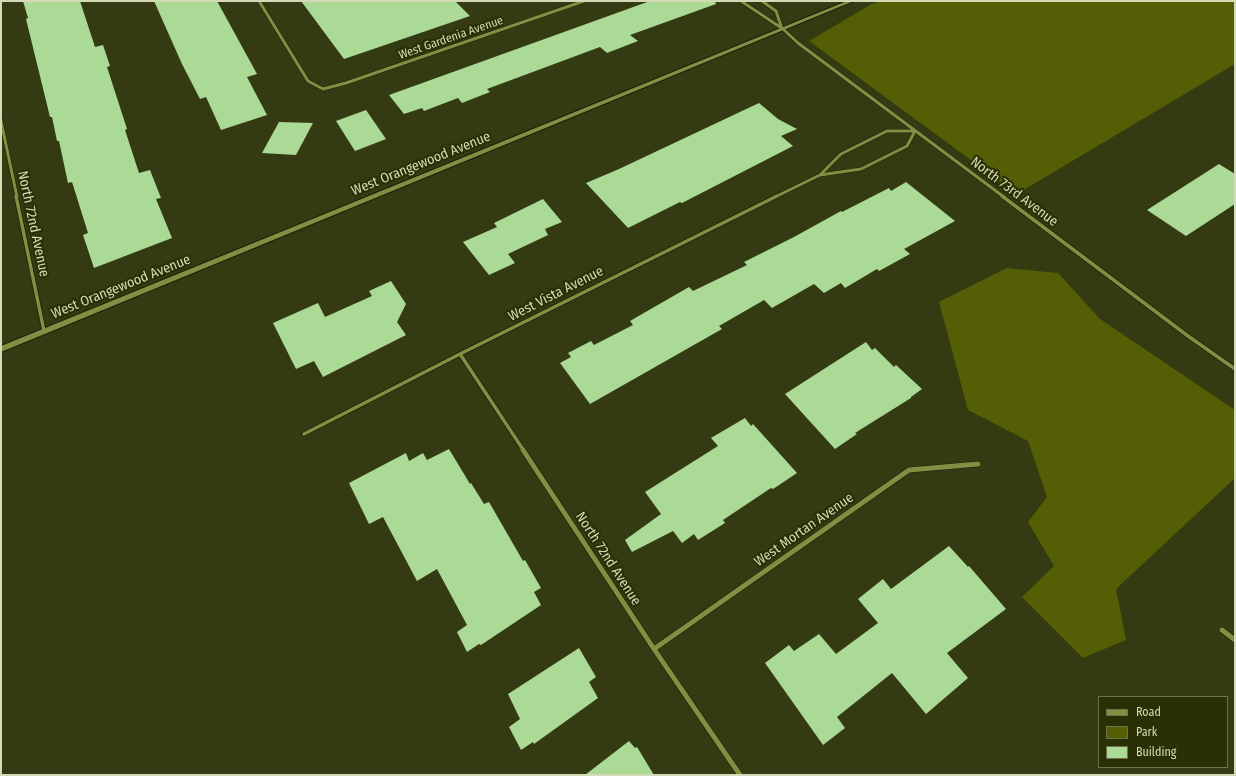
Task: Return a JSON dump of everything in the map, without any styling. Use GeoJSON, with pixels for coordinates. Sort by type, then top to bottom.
{"type":"FeatureCollection","features":[{"type":"Feature","properties":{"kind":"street","name":"West Gardenia Avenue"},"geometry":{"type":"LineString","coordinates":[[259,1],[308,81],[323,89],[346,83],[584,1]]}},
{"type":"Feature","properties":{"kind":"street","name":"North 73rd Avenue"},"geometry":{"type":"LineString","coordinates":[[741,1],[782,29],[798,43],[1188,336],[1235,369]]}},
{"type":"Feature","properties":{"kind":"street","name":"North 73rd Avenue"},"geometry":{"type":"LineString","coordinates":[[762,1],[776,11],[782,29]]}},
{"type":"Feature","properties":{"kind":"street","name":"West Orangewood Avenue"},"geometry":{"type":"LineString","coordinates":[[1,349],[851,1]]}},
{"type":"Feature","properties":{"kind":"street","name":"North 72nd Avenue"},"geometry":{"type":"LineString","coordinates":[[1,121],[44,331]]}},
{"type":"Feature","properties":{"kind":"street","name":"West Vista Avenue"},"geometry":{"type":"LineString","coordinates":[[304,434],[460,354],[820,175],[861,169],[907,146],[915,131],[887,131],[841,154],[820,175]]}},
{"type":"Feature","properties":{"kind":"street","name":"North 72nd Avenue"},"geometry":{"type":"LineString","coordinates":[[460,354],[654,649],[740,775]]}},
{"type":"Feature","properties":{"kind":"street","name":"West Mortan Avenue"},"geometry":{"type":"LineString","coordinates":[[654,649],[909,470],[978,464]]}},
{"type":"Feature","properties":{"kind":"street"},"geometry":{"type":"LineString","coordinates":[[1222,630],[1235,640]]}},
{"type":"Feature","properties":{"kind":"green space"},"geometry":{"type":"Polygon","coordinates":[[[880,1],[1235,1],[1235,64],[1017,194],[809,41],[870,5],[880,1]]]}},
{"type":"Feature","properties":{"kind":"green space"},"geometry":{"type":"Polygon","coordinates":[[[1007,268],[1058,273],[1100,319],[1235,410],[1235,478],[1116,589],[1126,640],[1083,658],[1022,597],[1054,566],[1028,522],[1047,497],[1028,441],[968,410],[939,302],[1007,268]]]}},
{"type":"Feature","properties":{"kind":"building"},"geometry":{"type":"Polygon","coordinates":[[[23,1],[80,1],[95,47],[103,45],[110,66],[107,67],[127,129],[125,130],[139,173],[150,170],[161,198],[156,199],[172,238],[94,268],[83,235],[88,233],[72,182],[68,183],[59,141],[57,141],[52,117],[50,117],[23,1]]]}},
{"type":"Feature","properties":{"kind":"building"},"geometry":{"type":"Polygon","coordinates":[[[154,1],[217,1],[257,74],[247,77],[267,115],[221,130],[206,97],[200,99],[182,64],[154,1]]]}},
{"type":"Feature","properties":{"kind":"building"},"geometry":{"type":"Polygon","coordinates":[[[301,1],[455,1],[470,16],[344,59],[301,1]]]}},
{"type":"Feature","properties":{"kind":"building"},"geometry":{"type":"Polygon","coordinates":[[[650,1],[715,1],[716,4],[630,35],[638,41],[607,53],[600,47],[487,89],[490,92],[462,103],[458,98],[424,111],[422,108],[404,114],[389,95],[650,1]]]}},
{"type":"Feature","properties":{"kind":"building"},"geometry":{"type":"Polygon","coordinates":[[[759,103],[778,119],[797,129],[781,136],[793,146],[682,203],[680,202],[628,228],[586,183],[619,169],[759,103]]]}},
{"type":"Feature","properties":{"kind":"building"},"geometry":{"type":"Polygon","coordinates":[[[366,110],[386,139],[355,151],[336,121],[366,110]]]}},
{"type":"Feature","properties":{"kind":"building"},"geometry":{"type":"Polygon","coordinates":[[[279,122],[313,123],[296,155],[262,153],[279,122]]]}},
{"type":"Feature","properties":{"kind":"building"},"geometry":{"type":"Polygon","coordinates":[[[1219,164],[1235,174],[1235,204],[1186,236],[1147,210],[1219,164]]]}},
{"type":"Feature","properties":{"kind":"building"},"geometry":{"type":"Polygon","coordinates":[[[906,182],[955,221],[904,249],[910,254],[879,271],[877,269],[845,288],[841,283],[824,293],[814,284],[772,308],[764,300],[719,326],[722,329],[590,404],[560,363],[571,357],[568,353],[591,341],[594,345],[633,325],[630,321],[689,287],[693,291],[747,265],[744,262],[841,211],[842,212],[889,188],[891,191],[906,182]]]}},
{"type":"Feature","properties":{"kind":"building"},"geometry":{"type":"Polygon","coordinates":[[[543,199],[562,222],[545,229],[548,235],[508,254],[515,263],[489,275],[463,242],[497,227],[494,223],[543,199]]]}},
{"type":"Feature","properties":{"kind":"building"},"geometry":{"type":"Polygon","coordinates":[[[391,281],[406,304],[397,322],[406,335],[323,377],[314,361],[296,369],[273,323],[318,303],[325,317],[372,296],[369,291],[391,281]]]}},
{"type":"Feature","properties":{"kind":"building"},"geometry":{"type":"Polygon","coordinates":[[[866,342],[872,350],[875,348],[894,367],[896,365],[922,389],[911,398],[855,433],[857,434],[835,449],[785,394],[866,342]]]}},
{"type":"Feature","properties":{"kind":"building"},"geometry":{"type":"Polygon","coordinates":[[[745,418],[751,426],[753,424],[797,473],[773,489],[771,488],[723,520],[725,523],[698,540],[694,534],[682,543],[673,531],[632,552],[625,540],[661,514],[645,492],[718,446],[711,438],[745,418]]]}},
{"type":"Feature","properties":{"kind":"building"},"geometry":{"type":"Polygon","coordinates":[[[449,449],[484,504],[489,502],[523,561],[525,560],[541,588],[534,592],[541,605],[481,645],[479,644],[467,652],[457,632],[467,625],[437,569],[417,581],[383,517],[369,524],[349,483],[406,453],[409,461],[423,453],[427,460],[449,449]]]}},
{"type":"Feature","properties":{"kind":"building"},"geometry":{"type":"Polygon","coordinates":[[[949,546],[968,567],[969,566],[1006,609],[947,653],[968,678],[926,714],[892,673],[837,717],[845,728],[823,745],[765,663],[789,645],[794,651],[819,634],[836,654],[878,623],[858,599],[883,579],[891,589],[949,546]]]}},
{"type":"Feature","properties":{"kind":"building"},"geometry":{"type":"Polygon","coordinates":[[[579,648],[596,677],[589,682],[598,698],[534,744],[533,742],[521,750],[509,727],[520,719],[508,694],[579,648]]]}},
{"type":"Feature","properties":{"kind":"building"},"geometry":{"type":"Polygon","coordinates":[[[629,741],[635,748],[637,747],[654,775],[585,775],[629,741]]]}}]}
